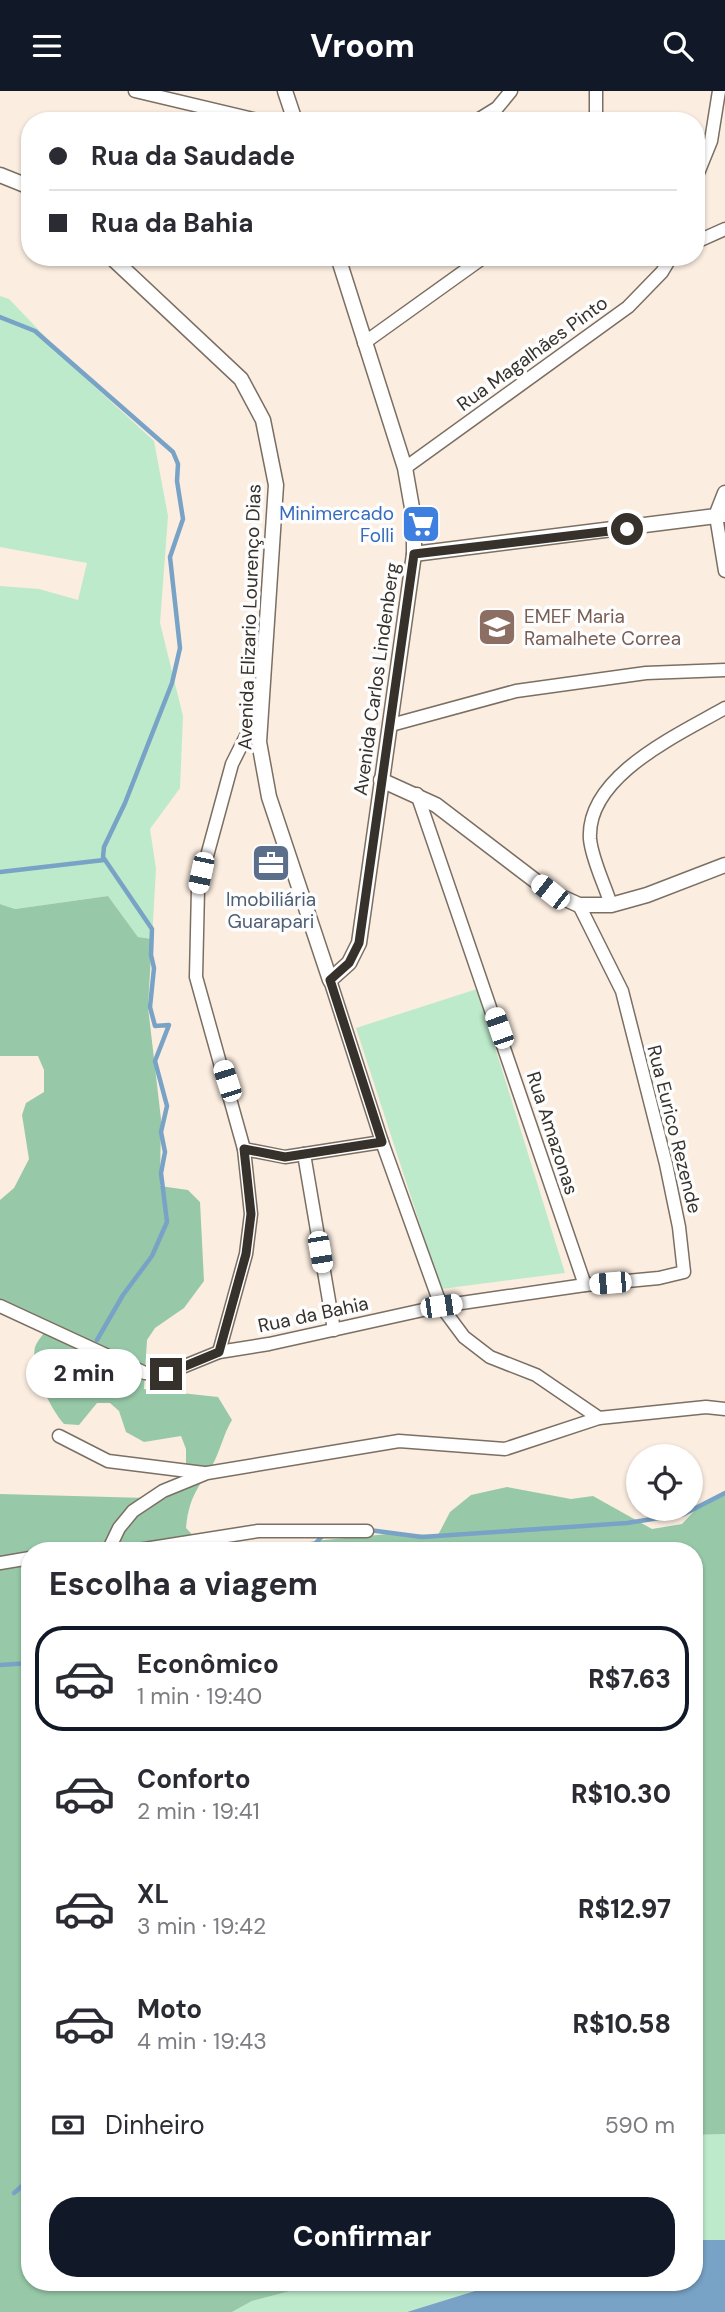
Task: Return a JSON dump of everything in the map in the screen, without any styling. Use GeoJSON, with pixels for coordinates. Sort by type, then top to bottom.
{"type":"FeatureCollection","features":[{"type":"Feature","properties":{"kind":"street"},"geometry":{"type":"LineString","coordinates":[[285,91],[292,112]]}},
{"type":"Feature","properties":{"kind":"street"},"geometry":{"type":"LineString","coordinates":[[491,112],[511,91]]}},
{"type":"Feature","properties":{"kind":"street"},"geometry":{"type":"LineString","coordinates":[[596,91],[596,112]]}},
{"type":"Feature","properties":{"kind":"street"},"geometry":{"type":"LineString","coordinates":[[705,156],[711,141],[719,91]]}},
{"type":"Feature","properties":{"kind":"street"},"geometry":{"type":"LineString","coordinates":[[143,92],[225,112]]}},
{"type":"Feature","properties":{"kind":"street"},"geometry":{"type":"LineString","coordinates":[[0,175],[21,183]]}},
{"type":"Feature","properties":{"kind":"street"},"geometry":{"type":"LineString","coordinates":[[705,237],[725,229]]}},
{"type":"Feature","properties":{"kind":"street","name":"Avenida Elizario Lourenço Dias"},"geometry":{"type":"LineString","coordinates":[[121,266],[241,379],[263,420],[276,485],[259,742],[269,797],[382,1142],[441,1306],[464,1337],[490,1357],[536,1375],[599,1418]]}},
{"type":"Feature","properties":{"kind":"street","name":"Avenida Carlos Lindenberg"},"geometry":{"type":"LineString","coordinates":[[330,980],[349,963],[359,943],[414,554],[414,519],[405,468],[341,266]]}},
{"type":"Feature","properties":{"kind":"street"},"geometry":{"type":"LineString","coordinates":[[364,343],[471,266]]}},
{"type":"Feature","properties":{"kind":"street","name":"Rua Magalhães Pinto"},"geometry":{"type":"LineString","coordinates":[[405,468],[628,307],[666,266]]}},
{"type":"Feature","properties":{"kind":"street"},"geometry":{"type":"LineString","coordinates":[[725,493],[720,516],[725,571]]}},
{"type":"Feature","properties":{"kind":"street"},"geometry":{"type":"LineString","coordinates":[[414,554],[720,516]]}},
{"type":"Feature","properties":{"kind":"street"},"geometry":{"type":"LineString","coordinates":[[391,725],[516,691],[646,673],[725,670]]}},
{"type":"Feature","properties":{"kind":"street"},"geometry":{"type":"LineString","coordinates":[[219,1352],[246,1254],[251,1214],[244,1149],[197,977],[198,889],[232,764],[261,705]]}},
{"type":"Feature","properties":{"kind":"street"},"geometry":{"type":"LineString","coordinates":[[611,905],[590,841],[591,821],[597,800],[610,783],[673,737],[725,708]]}},
{"type":"Feature","properties":{"kind":"street"},"geometry":{"type":"LineString","coordinates":[[381,780],[436,804],[550,892],[579,905],[611,905],[647,895],[725,865]]}},
{"type":"Feature","properties":{"kind":"street","name":"Rua Amazonas"},"geometry":{"type":"LineString","coordinates":[[417,795],[585,1285]]}},
{"type":"Feature","properties":{"kind":"street","name":"Rua Eurico Rezende"},"geometry":{"type":"LineString","coordinates":[[579,905],[622,991],[666,1164],[679,1227],[684,1272],[659,1278],[585,1285]]}},
{"type":"Feature","properties":{"kind":"street"},"geometry":{"type":"LineString","coordinates":[[244,1149],[285,1157],[382,1142]]}},
{"type":"Feature","properties":{"kind":"street"},"geometry":{"type":"LineString","coordinates":[[304,1154],[334,1329]]}},
{"type":"Feature","properties":{"kind":"street","name":"Rua da Bahia"},"geometry":{"type":"LineString","coordinates":[[0,1306],[145,1373],[166,1374],[219,1352],[441,1306],[585,1285]]}},
{"type":"Feature","properties":{"kind":"street"},"geometry":{"type":"LineString","coordinates":[[112,1542],[119,1528],[133,1511],[163,1491],[207,1473],[399,1441],[505,1449],[599,1418],[706,1407],[725,1409]]}},
{"type":"Feature","properties":{"kind":"street"},"geometry":{"type":"LineString","coordinates":[[59,1436],[108,1461],[207,1473]]}},
{"type":"Feature","properties":{"kind":"street"},"geometry":{"type":"LineString","coordinates":[[189,1542],[258,1531],[367,1531]]}},
{"type":"Feature","properties":{"kind":"street"},"geometry":{"type":"LineString","coordinates":[[0,1563],[21,1560]]}},
{"type":"Feature","properties":{"kind":"green space"},"geometry":{"type":"Polygon","coordinates":[[[0,296],[9,299],[82,375],[154,441],[168,516],[160,623],[183,716],[180,788],[150,829],[156,869],[152,939],[138,937],[108,896],[15,909],[0,904],[0,586],[39,589],[78,600],[87,563],[0,547],[0,296]]]}},
{"type":"Feature","properties":{"kind":"green space"},"geometry":{"type":"Polygon","coordinates":[[[108,896],[138,937],[152,939],[148,1007],[161,1119],[160,1186],[188,1190],[200,1202],[204,1281],[184,1308],[155,1328],[147,1340],[144,1389],[218,1397],[232,1420],[214,1462],[196,1492],[187,1517],[186,1528],[199,1542],[21,1542],[21,2291],[290,2291],[252,2301],[232,2312],[0,2312],[0,1494],[147,1498],[152,1505],[199,1480],[186,1471],[186,1449],[181,1436],[144,1442],[126,1432],[119,1411],[110,1403],[97,1403],[79,1425],[64,1424],[48,1399],[34,1355],[35,1347],[48,1328],[0,1312],[0,1200],[14,1188],[29,1159],[22,1115],[26,1103],[44,1092],[44,1070],[38,1056],[0,1056],[0,904],[15,909],[108,896]]]}},
{"type":"Feature","properties":{"kind":"green space"},"geometry":{"type":"Polygon","coordinates":[[[477,989],[565,1273],[441,1289],[356,1028],[477,989]]]}},
{"type":"Feature","properties":{"kind":"green space"},"geometry":{"type":"Polygon","coordinates":[[[507,1487],[571,1499],[593,1496],[626,1514],[626,1521],[638,1521],[652,1529],[682,1524],[685,1521],[703,1521],[703,1503],[725,1493],[725,2134],[703,2135],[703,1542],[310,1542],[388,1534],[438,1535],[450,1512],[471,1495],[507,1487]]]}},
{"type":"Feature","properties":{"kind":"green space"},"geometry":{"type":"Polygon","coordinates":[[[725,2134],[725,2240],[703,2240],[703,2135],[725,2134]]]}},
{"type":"Feature","properties":{"kind":"green space"},"geometry":{"type":"Polygon","coordinates":[[[290,2291],[475,2291],[407,2312],[232,2312],[252,2301],[290,2291]]]}},
{"type":"Feature","properties":{"kind":"water"},"geometry":{"type":"Polygon","coordinates":[[[703,2240],[725,2240],[725,2312],[407,2312],[475,2291],[703,2291],[703,2240]]]}},
{"type":"Feature","properties":{"kind":"waterway"},"geometry":{"type":"LineString","coordinates":[[0,317],[35,331],[173,452],[178,464],[177,481],[183,519],[170,557],[180,648],[172,683],[125,803],[104,847],[103,857],[152,929],[151,955],[154,968],[150,1007],[155,1026],[169,1025],[155,1061],[167,1106],[161,1132],[165,1152],[161,1173],[167,1222],[152,1256],[123,1295],[97,1340]]}},
{"type":"Feature","properties":{"kind":"waterway"},"geometry":{"type":"LineString","coordinates":[[0,872],[104,860]]}},
{"type":"Feature","properties":{"kind":"waterway"},"geometry":{"type":"LineString","coordinates":[[369,1530],[422,1537],[627,1523],[684,1514],[725,1493]]}},
{"type":"Feature","properties":{"kind":"waterway"},"geometry":{"type":"LineString","coordinates":[[317,1542],[323,1535]]}},
{"type":"Feature","properties":{"kind":"waterway"},"geometry":{"type":"LineString","coordinates":[[0,1665],[21,1664]]}},
{"type":"Feature","properties":{"kind":"waterway"},"geometry":{"type":"LineString","coordinates":[[14,2193],[21,2187]]}},
{"type":"Feature","properties":{"kind":"place","name":"Minimercado Folli"},"geometry":{"type":"Point","coordinates":[421,524]}},
{"type":"Feature","properties":{"kind":"place","name":"EMEF Maria Ramalhete Correa"},"geometry":{"type":"Point","coordinates":[497,627]}},
{"type":"Feature","properties":{"kind":"place","name":"Imobiliária Guarapari"},"geometry":{"type":"Point","coordinates":[271,863]}},
{"type":"Feature","properties":{"kind":"route"},"geometry":{"type":"LineString","coordinates":[[166,1374],[219,1352],[246,1254],[251,1214],[244,1149],[285,1157],[382,1142],[330,980],[349,963],[359,943],[414,554],[627,529]]}}]}
